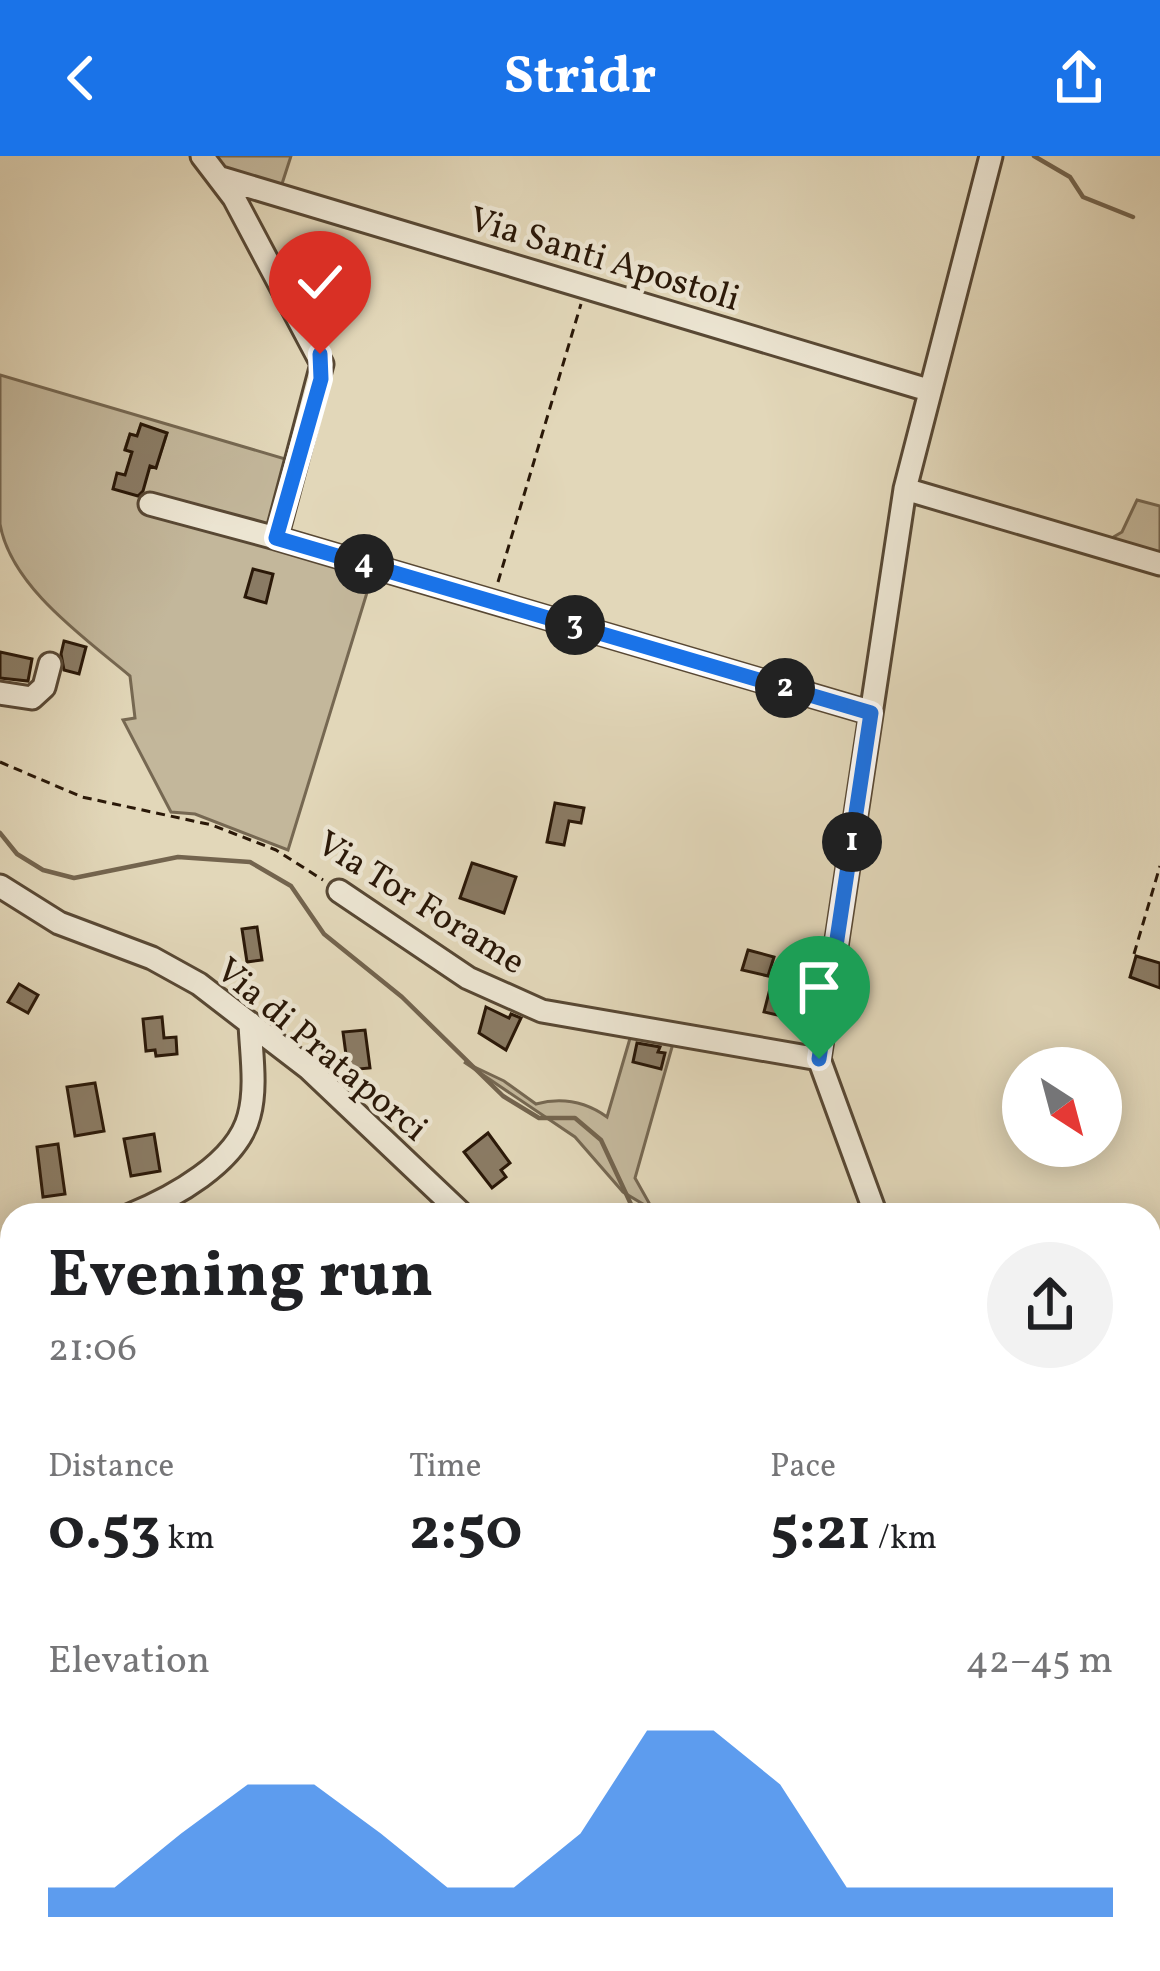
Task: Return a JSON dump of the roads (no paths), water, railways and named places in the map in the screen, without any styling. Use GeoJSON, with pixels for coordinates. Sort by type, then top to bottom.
{"type":"FeatureCollection","features":[{"type":"Feature","properties":{"kind":"street"},"geometry":{"type":"LineString","coordinates":[[202,156],[221,178],[322,364],[276,538]]}},
{"type":"Feature","properties":{"kind":"street"},"geometry":{"type":"LineString","coordinates":[[872,1203],[819,1059],[905,489],[991,156]]}},
{"type":"Feature","properties":{"kind":"street","name":"Via Santi Apostoli"},"geometry":{"type":"LineString","coordinates":[[221,178],[928,390]]}},
{"type":"Feature","properties":{"kind":"street"},"geometry":{"type":"LineString","coordinates":[[905,489],[1160,564]]}},
{"type":"Feature","properties":{"kind":"street"},"geometry":{"type":"LineString","coordinates":[[150,504],[871,713]]}},
{"type":"Feature","properties":{"kind":"street"},"geometry":{"type":"LineString","coordinates":[[0,693],[24,700],[36,695],[45,684],[50,664]]}},
{"type":"Feature","properties":{"kind":"street","name":"Via di Prataporci"},"geometry":{"type":"LineString","coordinates":[[0,886],[59,923],[177,970],[308,1067],[451,1203]]}},
{"type":"Feature","properties":{"kind":"street","name":"Via Tor Forame"},"geometry":{"type":"LineString","coordinates":[[339,891],[461,974],[546,1012],[819,1059]]}},
{"type":"Feature","properties":{"kind":"street"},"geometry":{"type":"LineString","coordinates":[[154,1203],[190,1185],[242,1132],[251,1105],[250,1023]]}},
{"type":"Feature","properties":{"kind":"waterway"},"geometry":{"type":"LineString","coordinates":[[1034,156],[1070,177],[1083,197],[1133,217]]}},
{"type":"Feature","properties":{"kind":"waterway"},"geometry":{"type":"LineString","coordinates":[[0,833],[17,854],[43,870],[74,878],[178,857],[250,862],[291,886],[324,934],[402,997],[503,1096],[539,1118],[575,1118],[601,1140],[630,1203]]}}]}
